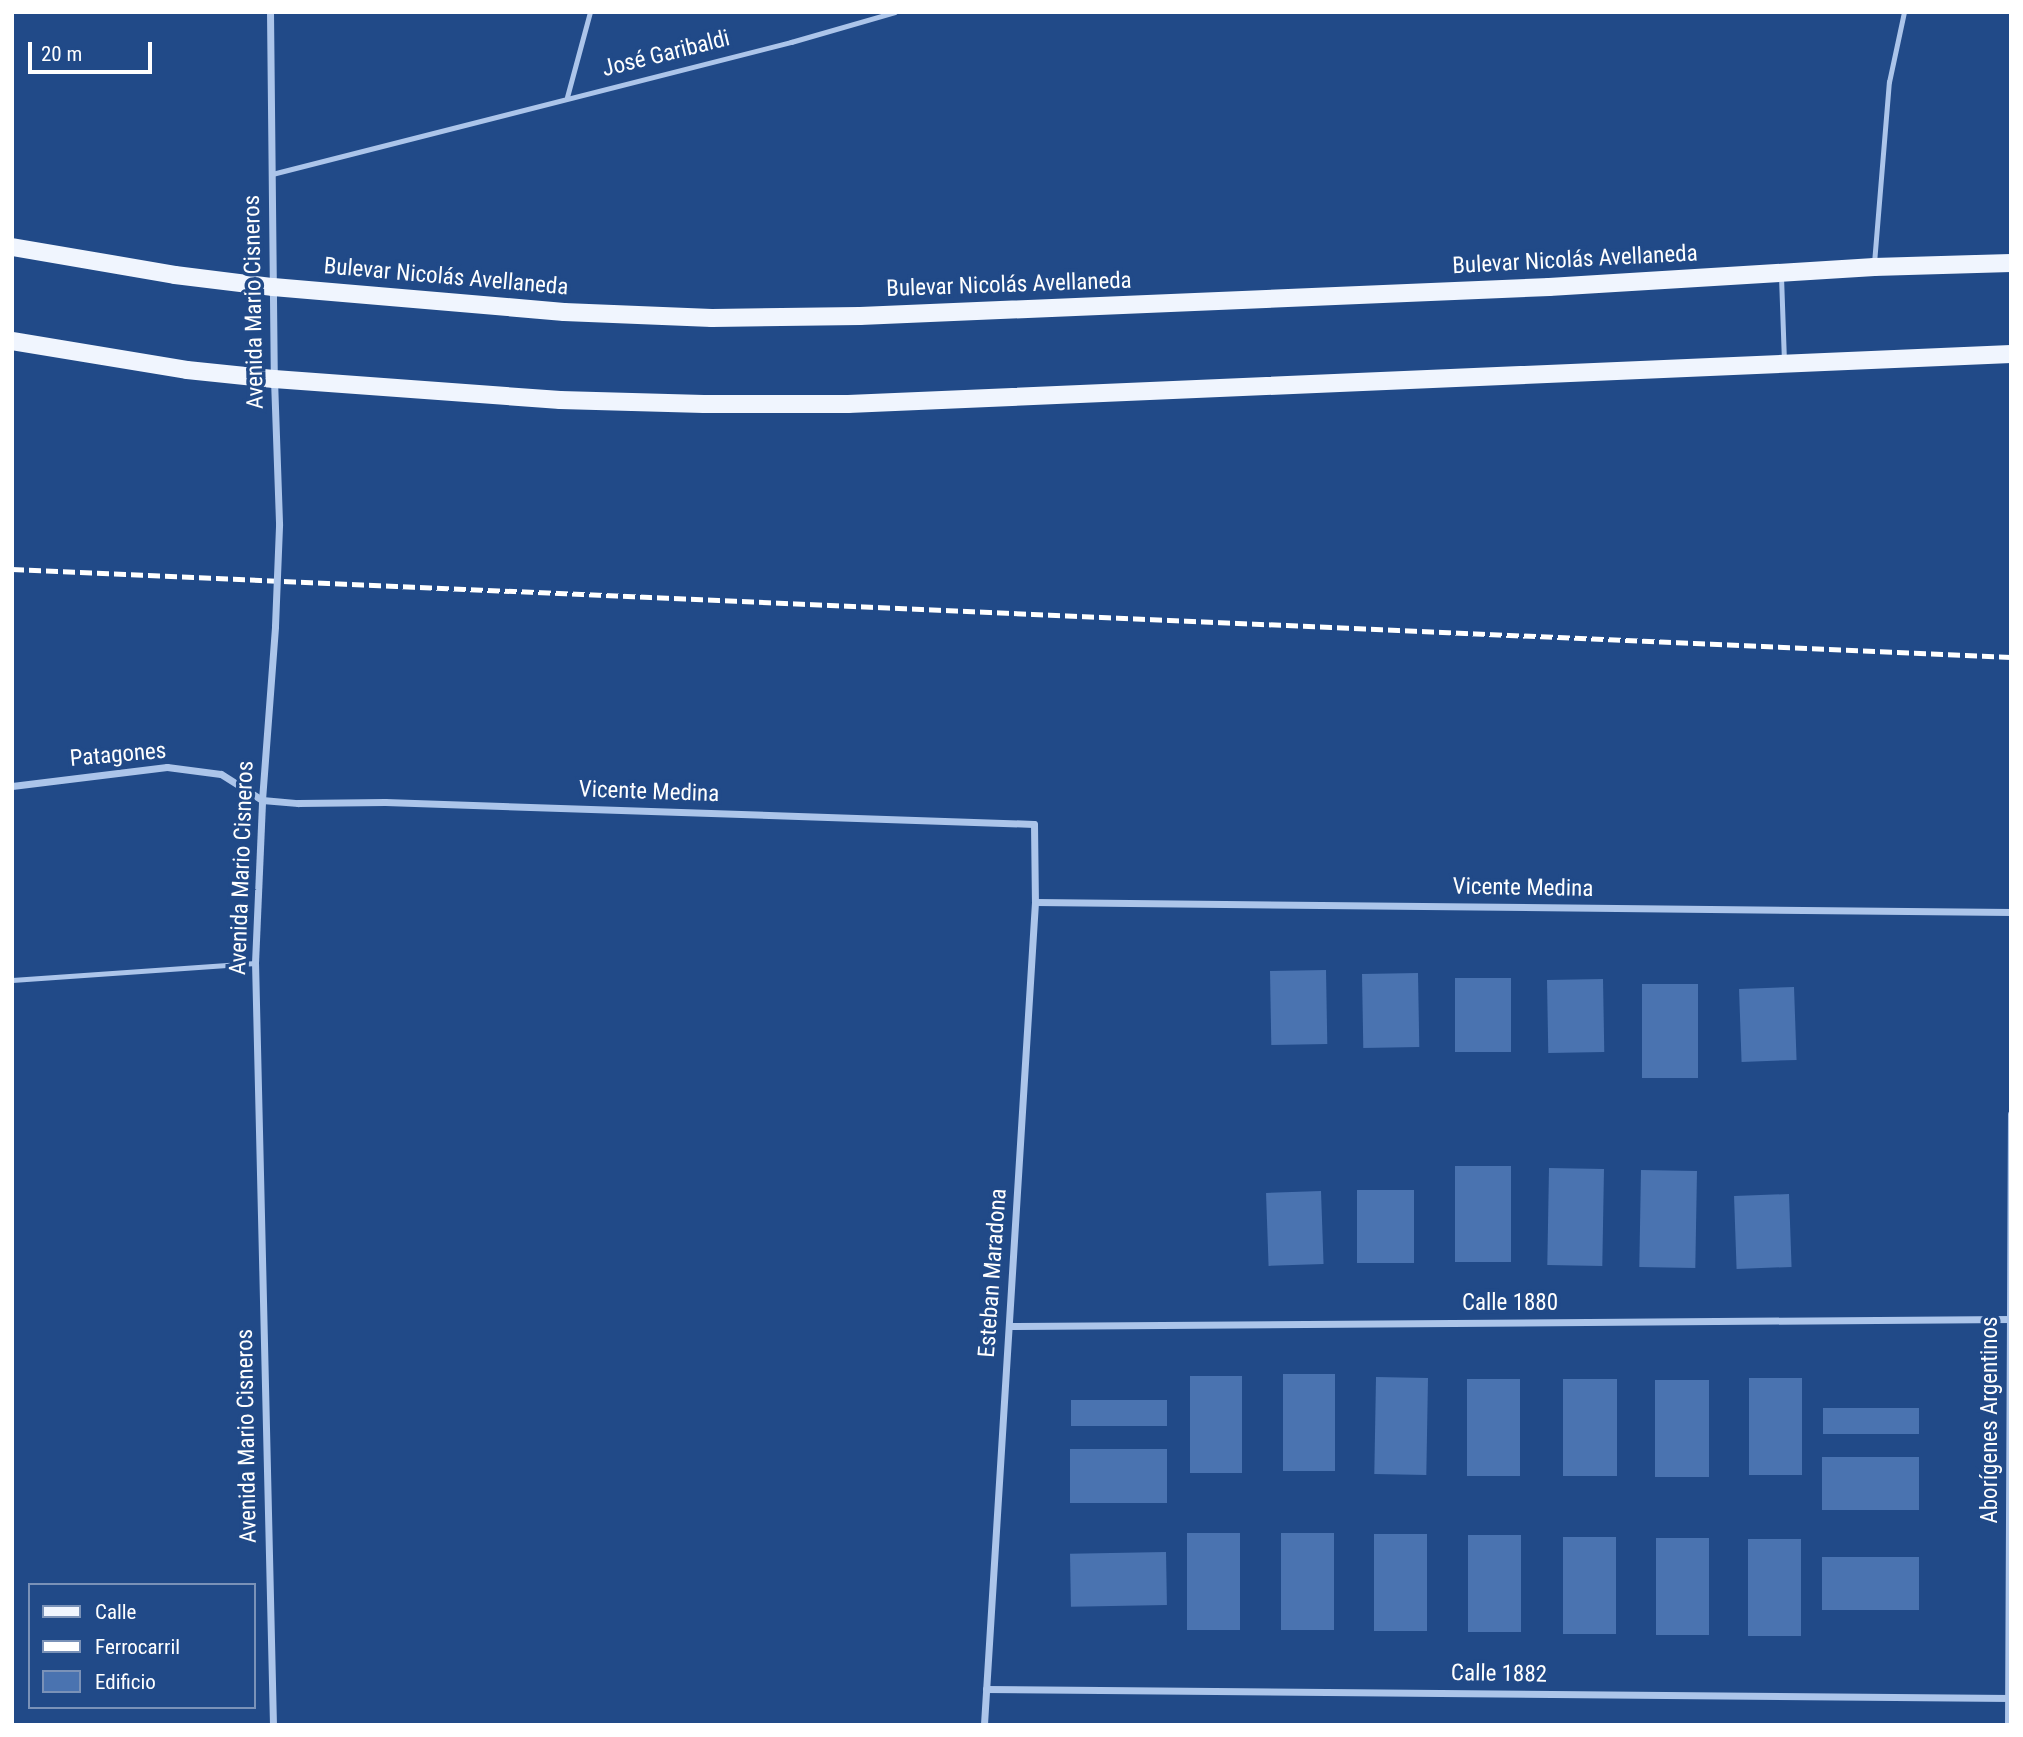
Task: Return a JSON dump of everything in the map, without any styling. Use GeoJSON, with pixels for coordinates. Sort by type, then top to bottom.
{"type":"FeatureCollection","features":[{"type":"Feature","properties":{"kind":"main road","name":"Bulevar Nicolás Avellaneda"},"geometry":{"type":"LineString","coordinates":[[12,247],[175,275],[273,287],[564,312],[712,318],[901,314],[1549,287],[1874,267],[2011,263]]}},
{"type":"Feature","properties":{"kind":"main road"},"geometry":{"type":"LineString","coordinates":[[12,341],[187,370],[274,379],[560,400],[848,404],[2011,354]]}},
{"type":"Feature","properties":{"kind":"street","name":"Avenida Mario Cisneros"},"geometry":{"type":"LineString","coordinates":[[270,12],[274,379],[279,525],[255,963],[273,1725]]}},
{"type":"Feature","properties":{"kind":"street","name":"Patagones"},"geometry":{"type":"LineString","coordinates":[[12,786],[167,767],[221,774],[262,800]]}},
{"type":"Feature","properties":{"kind":"street","name":"Vicente Medina"},"geometry":{"type":"LineString","coordinates":[[262,800],[1034,824]]}},
{"type":"Feature","properties":{"kind":"street","name":"Esteban Maradona"},"geometry":{"type":"LineString","coordinates":[[984,1725],[1035,902],[1034,824]]}},
{"type":"Feature","properties":{"kind":"street","name":"Vicente Medina"},"geometry":{"type":"LineString","coordinates":[[1035,902],[2011,912]]}},
{"type":"Feature","properties":{"kind":"street","name":"Aborígenes Argentinos"},"geometry":{"type":"LineString","coordinates":[[2008,1725],[2011,1114]]}},
{"type":"Feature","properties":{"kind":"street","name":"Calle 1880"},"geometry":{"type":"LineString","coordinates":[[1009,1326],[2010,1319]]}},
{"type":"Feature","properties":{"kind":"street","name":"Calle 1882"},"geometry":{"type":"LineString","coordinates":[[986,1689],[2010,1698]]}},
{"type":"Feature","properties":{"kind":"lane","name":"José Garibaldi"},"geometry":{"type":"LineString","coordinates":[[566,97],[590,12]]}},
{"type":"Feature","properties":{"kind":"lane","name":"José Garibaldi"},"geometry":{"type":"LineString","coordinates":[[272,174],[566,97],[791,42],[895,12]]}},
{"type":"Feature","properties":{"kind":"lane"},"geometry":{"type":"LineString","coordinates":[[1874,267],[1889,82],[1905,12]]}},
{"type":"Feature","properties":{"kind":"lane"},"geometry":{"type":"LineString","coordinates":[[1781,273],[1784,364]]}},
{"type":"Feature","properties":{"kind":"lane"},"geometry":{"type":"LineString","coordinates":[[12,980],[255,963]]}},
{"type":"Feature","properties":{"kind":"building"},"geometry":{"type":"Polygon","coordinates":[[[1326,970],[1327,1044],[1271,1045],[1270,971],[1326,970]]]}},
{"type":"Feature","properties":{"kind":"building"},"geometry":{"type":"Polygon","coordinates":[[[1418,973],[1419,1047],[1363,1048],[1362,974],[1418,973]]]}},
{"type":"Feature","properties":{"kind":"building"},"geometry":{"type":"Polygon","coordinates":[[[1455,978],[1511,978],[1511,1052],[1455,1052],[1455,978]]]}},
{"type":"Feature","properties":{"kind":"building"},"geometry":{"type":"Polygon","coordinates":[[[1603,979],[1604,1052],[1548,1053],[1547,980],[1603,979]]]}},
{"type":"Feature","properties":{"kind":"building"},"geometry":{"type":"Polygon","coordinates":[[[1642,984],[1698,984],[1698,1078],[1642,1078],[1642,984]]]}},
{"type":"Feature","properties":{"kind":"building"},"geometry":{"type":"Polygon","coordinates":[[[1794,987],[1797,1060],[1742,1062],[1739,989],[1794,987]]]}},
{"type":"Feature","properties":{"kind":"building"},"geometry":{"type":"Polygon","coordinates":[[[1455,1166],[1511,1166],[1511,1262],[1455,1262],[1455,1166]]]}},
{"type":"Feature","properties":{"kind":"building"},"geometry":{"type":"Polygon","coordinates":[[[1549,1168],[1604,1169],[1602,1266],[1547,1265],[1549,1168]]]}},
{"type":"Feature","properties":{"kind":"building"},"geometry":{"type":"Polygon","coordinates":[[[1641,1170],[1697,1171],[1695,1268],[1639,1267],[1641,1170]]]}},
{"type":"Feature","properties":{"kind":"building"},"geometry":{"type":"Polygon","coordinates":[[[1357,1190],[1414,1190],[1414,1263],[1357,1263],[1357,1190]]]}},
{"type":"Feature","properties":{"kind":"building"},"geometry":{"type":"Polygon","coordinates":[[[1321,1191],[1324,1264],[1269,1266],[1266,1193],[1321,1191]]]}},
{"type":"Feature","properties":{"kind":"building"},"geometry":{"type":"Polygon","coordinates":[[[1789,1194],[1792,1267],[1737,1269],[1734,1196],[1789,1194]]]}},
{"type":"Feature","properties":{"kind":"building"},"geometry":{"type":"Polygon","coordinates":[[[1283,1374],[1335,1374],[1335,1471],[1283,1471],[1283,1374]]]}},
{"type":"Feature","properties":{"kind":"building"},"geometry":{"type":"Polygon","coordinates":[[[1190,1376],[1242,1376],[1242,1473],[1190,1473],[1190,1376]]]}},
{"type":"Feature","properties":{"kind":"building"},"geometry":{"type":"Polygon","coordinates":[[[1376,1377],[1428,1378],[1426,1475],[1374,1474],[1376,1377]]]}},
{"type":"Feature","properties":{"kind":"building"},"geometry":{"type":"Polygon","coordinates":[[[1749,1378],[1802,1378],[1802,1475],[1749,1475],[1749,1378]]]}},
{"type":"Feature","properties":{"kind":"building"},"geometry":{"type":"Polygon","coordinates":[[[1467,1379],[1520,1379],[1520,1476],[1467,1476],[1467,1379]]]}},
{"type":"Feature","properties":{"kind":"building"},"geometry":{"type":"Polygon","coordinates":[[[1563,1379],[1617,1379],[1617,1476],[1563,1476],[1563,1379]]]}},
{"type":"Feature","properties":{"kind":"building"},"geometry":{"type":"Polygon","coordinates":[[[1655,1380],[1709,1380],[1709,1477],[1655,1477],[1655,1380]]]}},
{"type":"Feature","properties":{"kind":"building"},"geometry":{"type":"Polygon","coordinates":[[[1071,1400],[1167,1400],[1167,1426],[1071,1426],[1071,1400]]]}},
{"type":"Feature","properties":{"kind":"building"},"geometry":{"type":"Polygon","coordinates":[[[1823,1408],[1919,1408],[1919,1434],[1823,1434],[1823,1408]]]}},
{"type":"Feature","properties":{"kind":"building"},"geometry":{"type":"Polygon","coordinates":[[[1070,1449],[1167,1449],[1167,1503],[1070,1503],[1070,1449]]]}},
{"type":"Feature","properties":{"kind":"building"},"geometry":{"type":"Polygon","coordinates":[[[1822,1457],[1919,1457],[1919,1510],[1822,1510],[1822,1457]]]}},
{"type":"Feature","properties":{"kind":"building"},"geometry":{"type":"Polygon","coordinates":[[[1187,1533],[1240,1533],[1240,1630],[1187,1630],[1187,1533]]]}},
{"type":"Feature","properties":{"kind":"building"},"geometry":{"type":"Polygon","coordinates":[[[1281,1533],[1334,1533],[1334,1630],[1281,1630],[1281,1533]]]}},
{"type":"Feature","properties":{"kind":"building"},"geometry":{"type":"Polygon","coordinates":[[[1374,1534],[1427,1534],[1427,1631],[1374,1631],[1374,1534]]]}},
{"type":"Feature","properties":{"kind":"building"},"geometry":{"type":"Polygon","coordinates":[[[1468,1535],[1521,1535],[1521,1632],[1468,1632],[1468,1535]]]}},
{"type":"Feature","properties":{"kind":"building"},"geometry":{"type":"Polygon","coordinates":[[[1563,1537],[1616,1537],[1616,1634],[1563,1634],[1563,1537]]]}},
{"type":"Feature","properties":{"kind":"building"},"geometry":{"type":"Polygon","coordinates":[[[1656,1538],[1709,1538],[1709,1635],[1656,1635],[1656,1538]]]}},
{"type":"Feature","properties":{"kind":"building"},"geometry":{"type":"Polygon","coordinates":[[[1748,1539],[1801,1539],[1801,1636],[1748,1636],[1748,1539]]]}},
{"type":"Feature","properties":{"kind":"building"},"geometry":{"type":"Polygon","coordinates":[[[1166,1552],[1167,1605],[1071,1607],[1070,1554],[1166,1552]]]}},
{"type":"Feature","properties":{"kind":"building"},"geometry":{"type":"Polygon","coordinates":[[[1822,1557],[1919,1557],[1919,1610],[1822,1610],[1822,1557]]]}},
{"type":"Feature","properties":{"kind":"railway"},"geometry":{"type":"LineString","coordinates":[[12,569],[2011,657]]}}]}
